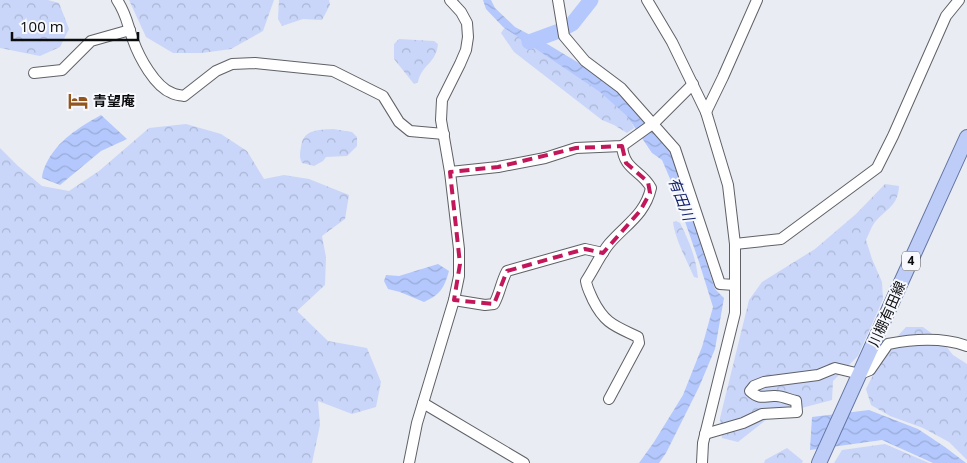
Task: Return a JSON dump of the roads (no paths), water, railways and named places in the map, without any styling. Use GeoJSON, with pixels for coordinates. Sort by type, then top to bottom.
{"type":"FeatureCollection","features":[{"type":"Feature","properties":{"kind":"main road","name":"川棚有田線"},"geometry":{"type":"LineString","coordinates":[[819,463],[967,137]]}},
{"type":"Feature","properties":{"kind":"street"},"geometry":{"type":"LineString","coordinates":[[116,0],[127,18],[141,60],[160,84],[171,93],[184,96],[216,71],[232,64],[255,63],[333,70],[378,92],[386,100],[399,122],[410,131],[444,134]]}},
{"type":"Feature","properties":{"kind":"street"},"geometry":{"type":"LineString","coordinates":[[409,463],[417,423],[454,300],[459,276],[460,264],[450,172],[441,120],[442,100],[466,50],[468,37],[467,23],[461,12],[450,0]]}},
{"type":"Feature","properties":{"kind":"street"},"geometry":{"type":"LineString","coordinates":[[558,0],[564,36],[585,61],[621,88],[654,123],[675,149],[720,284],[736,285]]}},
{"type":"Feature","properties":{"kind":"street"},"geometry":{"type":"LineString","coordinates":[[647,0],[672,42],[706,112],[728,185],[735,244],[736,285],[734,313],[732,328],[703,443],[702,463]]}},
{"type":"Feature","properties":{"kind":"street"},"geometry":{"type":"LineString","coordinates":[[706,112],[757,0]]}},
{"type":"Feature","properties":{"kind":"street"},"geometry":{"type":"LineString","coordinates":[[735,244],[781,238],[877,168],[894,136],[946,16],[959,0]]}},
{"type":"Feature","properties":{"kind":"street"},"geometry":{"type":"LineString","coordinates":[[34,73],[62,70],[91,41],[130,30]]}},
{"type":"Feature","properties":{"kind":"street"},"geometry":{"type":"LineString","coordinates":[[450,172],[498,167],[545,158],[576,148],[622,146],[654,123],[693,84]]}},
{"type":"Feature","properties":{"kind":"street"},"geometry":{"type":"LineString","coordinates":[[609,399],[639,343],[638,337],[611,324],[600,314],[586,281],[610,244],[633,222],[646,201],[651,188],[648,182],[626,163],[622,146]]}},
{"type":"Feature","properties":{"kind":"street"},"geometry":{"type":"LineString","coordinates":[[454,300],[485,305],[494,304],[500,294],[507,271],[586,249],[603,253]]}},
{"type":"Feature","properties":{"kind":"street"},"geometry":{"type":"LineString","coordinates":[[705,434],[743,423],[762,414],[797,412],[796,401],[775,396],[766,398],[755,396],[750,391],[754,386],[764,382],[818,375],[836,368],[857,380],[870,370],[888,344],[906,340],[956,342],[967,346]]}},
{"type":"Feature","properties":{"kind":"street"},"geometry":{"type":"LineString","coordinates":[[423,403],[524,463]]}},
{"type":"Feature","properties":{"kind":"water","name":"有田川"},"geometry":{"type":"Polygon","coordinates":[[[483,0],[491,0],[495,8],[515,27],[592,71],[641,112],[669,145],[715,289],[724,298],[715,349],[699,387],[666,453],[659,463],[639,463],[683,395],[702,347],[713,307],[671,181],[662,160],[652,153],[627,116],[600,92],[503,27],[486,9],[483,0]]]}},
{"type":"Feature","properties":{"kind":"water"},"geometry":{"type":"Polygon","coordinates":[[[101,115],[127,139],[101,151],[60,185],[42,178],[46,164],[56,148],[77,130],[101,115]]]}},
{"type":"Feature","properties":{"kind":"water"},"geometry":{"type":"Polygon","coordinates":[[[438,264],[449,271],[445,282],[438,293],[424,302],[388,289],[384,281],[386,275],[399,276],[438,264]]]}},
{"type":"Feature","properties":{"kind":"water"},"geometry":{"type":"Polygon","coordinates":[[[869,410],[918,429],[966,463],[933,463],[882,440],[810,450],[812,417],[869,410]]]}},
{"type":"Feature","properties":{"kind":"waterway"},"geometry":{"type":"LineString","coordinates":[[529,42],[572,24],[591,0]]}},
{"type":"Feature","properties":{"kind":"place","name":"青望庵"},"geometry":{"type":"Point","coordinates":[78,101]}}]}
